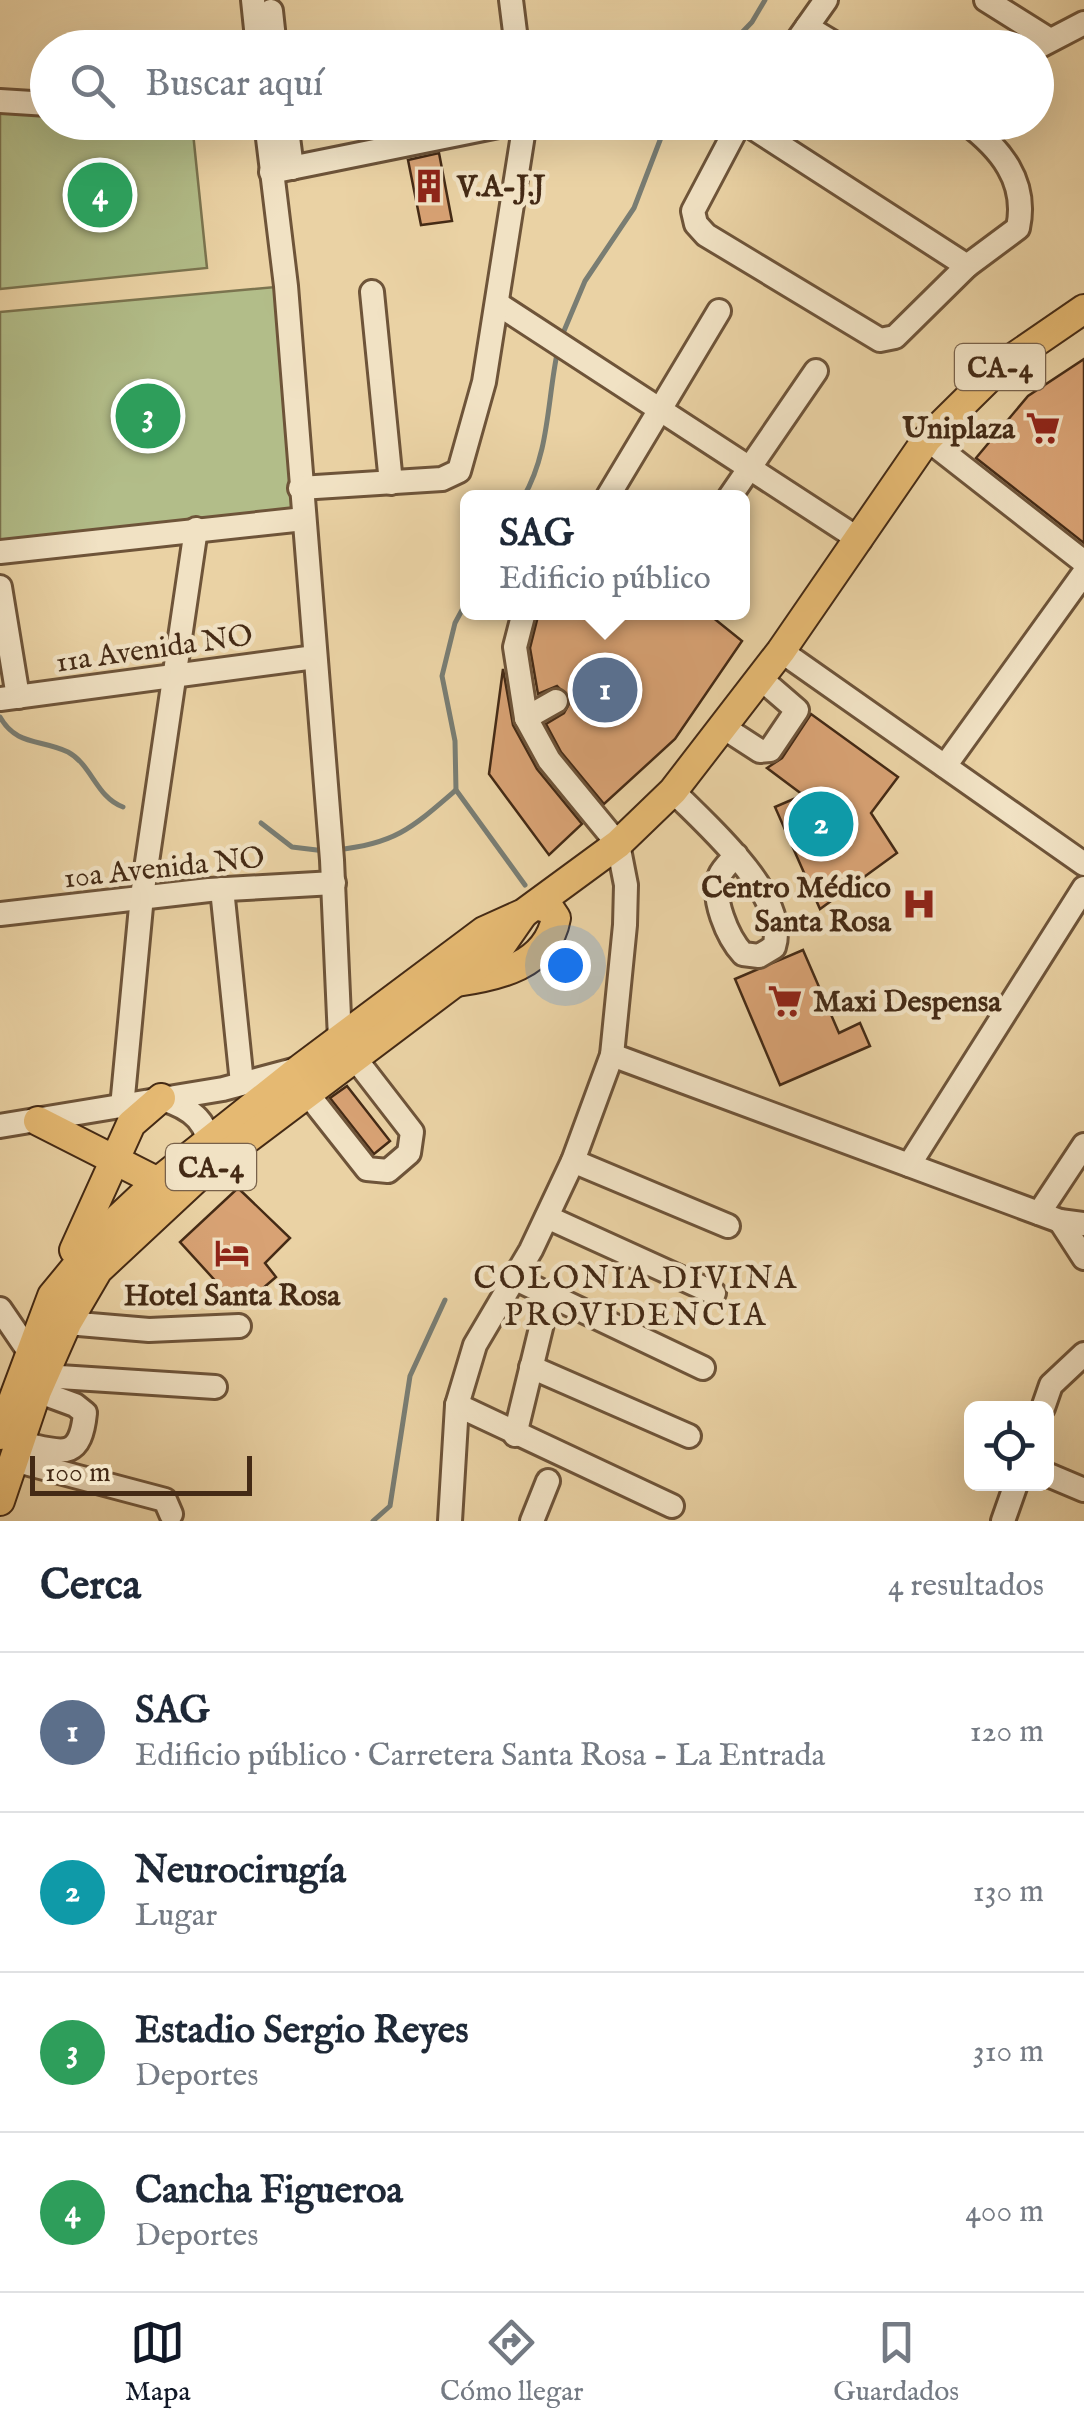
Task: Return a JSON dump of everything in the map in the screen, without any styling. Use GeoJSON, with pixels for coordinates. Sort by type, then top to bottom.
{"type":"FeatureCollection","features":[{"type":"Feature","properties":{"kind":"main road","name":"CA-4"},"geometry":{"type":"LineString","coordinates":[[11,1446],[5,1405],[15,1340],[81,1257],[347,1048],[484,931],[530,909],[618,844],[673,791],[781,651],[928,440],[1002,366],[1084,309]]}},
{"type":"Feature","properties":{"kind":"main road","name":"CA-4"},"geometry":{"type":"LineString","coordinates":[[347,1048],[455,982],[498,950],[530,909]]}},
{"type":"Feature","properties":{"kind":"main road","name":"CA-4"},"geometry":{"type":"LineString","coordinates":[[0,1501],[11,1446],[67,1323],[98,1270],[180,1183],[210,1141],[304,1080]]}},
{"type":"Feature","properties":{"kind":"main road"},"geometry":{"type":"LineString","coordinates":[[52,1296],[131,1124],[161,1098]]}},
{"type":"Feature","properties":{"kind":"main road"},"geometry":{"type":"LineString","coordinates":[[38,1121],[116,1162],[180,1183]]}},
{"type":"Feature","properties":{"kind":"main road"},"geometry":{"type":"LineString","coordinates":[[71,1138],[96,1171],[99,1200]]}},
{"type":"Feature","properties":{"kind":"street"},"geometry":{"type":"LineString","coordinates":[[511,0],[515,30]]}},
{"type":"Feature","properties":{"kind":"street"},"geometry":{"type":"LineString","coordinates":[[804,30],[826,0]]}},
{"type":"Feature","properties":{"kind":"street"},"geometry":{"type":"LineString","coordinates":[[986,0],[1025,30]]}},
{"type":"Feature","properties":{"kind":"street"},"geometry":{"type":"LineString","coordinates":[[262,6],[270,30]]}},
{"type":"Feature","properties":{"kind":"street"},"geometry":{"type":"LineString","coordinates":[[1054,38],[1084,23]]}},
{"type":"Feature","properties":{"kind":"street"},"geometry":{"type":"LineString","coordinates":[[806,27],[811,30]]}},
{"type":"Feature","properties":{"kind":"street"},"geometry":{"type":"LineString","coordinates":[[0,101],[30,103]]}},
{"type":"Feature","properties":{"kind":"street"},"geometry":{"type":"LineString","coordinates":[[272,140],[282,170]]}},
{"type":"Feature","properties":{"kind":"street"},"geometry":{"type":"LineString","coordinates":[[0,1126],[242,1084],[304,1080],[367,1169],[388,1171],[409,1152],[412,1132],[347,1048],[286,286],[284,140]]}},
{"type":"Feature","properties":{"kind":"street"},"geometry":{"type":"LineString","coordinates":[[282,170],[431,140]]}},
{"type":"Feature","properties":{"kind":"street"},"geometry":{"type":"LineString","coordinates":[[300,488],[442,479],[459,471],[484,382],[519,140]]}},
{"type":"Feature","properties":{"kind":"street"},"geometry":{"type":"LineString","coordinates":[[732,140],[693,211],[696,224],[706,236],[880,340],[895,337],[966,266],[1018,228],[1021,215],[1010,165],[983,140]]}},
{"type":"Feature","properties":{"kind":"street"},"geometry":{"type":"LineString","coordinates":[[770,140],[966,266]]}},
{"type":"Feature","properties":{"kind":"street"},"geometry":{"type":"LineString","coordinates":[[372,292],[391,483]]}},
{"type":"Feature","properties":{"kind":"street"},"geometry":{"type":"LineString","coordinates":[[498,304],[860,540]]}},
{"type":"Feature","properties":{"kind":"street"},"geometry":{"type":"LineString","coordinates":[[612,490],[719,312]]}},
{"type":"Feature","properties":{"kind":"street"},"geometry":{"type":"LineString","coordinates":[[733,490],[816,371]]}},
{"type":"Feature","properties":{"kind":"street"},"geometry":{"type":"LineString","coordinates":[[928,440],[1084,562]]}},
{"type":"Feature","properties":{"kind":"street"},"geometry":{"type":"LineString","coordinates":[[0,552],[304,519]]}},
{"type":"Feature","properties":{"kind":"street"},"geometry":{"type":"LineString","coordinates":[[122,1107],[142,896],[196,529]]}},
{"type":"Feature","properties":{"kind":"street"},"geometry":{"type":"LineString","coordinates":[[944,766],[1070,605],[1084,572]]}},
{"type":"Feature","properties":{"kind":"street"},"geometry":{"type":"LineString","coordinates":[[0,587],[8,699]]}},
{"type":"Feature","properties":{"kind":"street"},"geometry":{"type":"LineString","coordinates":[[450,1521],[457,1405],[475,1345],[573,1161],[612,1054],[626,885],[618,844],[549,760],[526,718],[514,647],[522,620]]}},
{"type":"Feature","properties":{"kind":"street"},"geometry":{"type":"LineString","coordinates":[[781,651],[1084,864]]}},
{"type":"Feature","properties":{"kind":"street","name":"11a Avenida NO"},"geometry":{"type":"LineString","coordinates":[[8,699],[316,657]]}},
{"type":"Feature","properties":{"kind":"street"},"geometry":{"type":"LineString","coordinates":[[723,726],[760,752],[770,750],[796,710],[760,678]]}},
{"type":"Feature","properties":{"kind":"street"},"geometry":{"type":"LineString","coordinates":[[526,718],[556,702]]}},
{"type":"Feature","properties":{"kind":"street"},"geometry":{"type":"LineString","coordinates":[[673,791],[736,855]]}},
{"type":"Feature","properties":{"kind":"street","name":"10a Avenida NO"},"geometry":{"type":"LineString","coordinates":[[0,914],[222,889],[332,861]]}},
{"type":"Feature","properties":{"kind":"street"},"geometry":{"type":"LineString","coordinates":[[909,1165],[1084,888]]}},
{"type":"Feature","properties":{"kind":"street"},"geometry":{"type":"LineString","coordinates":[[222,889],[242,1084]]}},
{"type":"Feature","properties":{"kind":"street"},"geometry":{"type":"LineString","coordinates":[[612,1054],[1050,1217],[1084,1224]]}},
{"type":"Feature","properties":{"kind":"street"},"geometry":{"type":"LineString","coordinates":[[161,1098],[190,1109],[204,1124],[210,1141],[180,1183]]}},
{"type":"Feature","properties":{"kind":"street"},"geometry":{"type":"LineString","coordinates":[[1050,1217],[1084,1145]]}},
{"type":"Feature","properties":{"kind":"street"},"geometry":{"type":"LineString","coordinates":[[573,1161],[728,1226]]}},
{"type":"Feature","properties":{"kind":"street"},"geometry":{"type":"LineString","coordinates":[[546,1217],[714,1293]]}},
{"type":"Feature","properties":{"kind":"street"},"geometry":{"type":"LineString","coordinates":[[1050,1217],[1084,1258]]}},
{"type":"Feature","properties":{"kind":"street"},"geometry":{"type":"LineString","coordinates":[[514,1278],[703,1368]]}},
{"type":"Feature","properties":{"kind":"street"},"geometry":{"type":"LineString","coordinates":[[515,1435],[549,1295]]}},
{"type":"Feature","properties":{"kind":"street"},"geometry":{"type":"LineString","coordinates":[[0,1309],[15,1340]]}},
{"type":"Feature","properties":{"kind":"street"},"geometry":{"type":"LineString","coordinates":[[67,1323],[149,1330],[239,1326]]}},
{"type":"Feature","properties":{"kind":"street"},"geometry":{"type":"LineString","coordinates":[[1045,1401],[1051,1385],[1084,1354]]}},
{"type":"Feature","properties":{"kind":"street"},"geometry":{"type":"LineString","coordinates":[[531,1366],[689,1436]]}},
{"type":"Feature","properties":{"kind":"street"},"geometry":{"type":"LineString","coordinates":[[40,1384],[215,1388]]}},
{"type":"Feature","properties":{"kind":"street"},"geometry":{"type":"LineString","coordinates":[[11,1446],[65,1452],[76,1447],[83,1434],[86,1413],[40,1384]]}},
{"type":"Feature","properties":{"kind":"street"},"geometry":{"type":"LineString","coordinates":[[457,1405],[672,1506]]}},
{"type":"Feature","properties":{"kind":"street"},"geometry":{"type":"LineString","coordinates":[[11,1446],[165,1500],[172,1514]]}},
{"type":"Feature","properties":{"kind":"street"},"geometry":{"type":"LineString","coordinates":[[1054,1477],[1084,1490]]}},
{"type":"Feature","properties":{"kind":"street"},"geometry":{"type":"LineString","coordinates":[[532,1521],[548,1481]]}},
{"type":"Feature","properties":{"kind":"street"},"geometry":{"type":"LineString","coordinates":[[1003,1521],[1014,1491]]}},
{"type":"Feature","properties":{"kind":"green space"},"geometry":{"type":"Polygon","coordinates":[[[0,104],[30,106],[30,140],[194,140],[207,268],[0,289],[0,104]]]}},
{"type":"Feature","properties":{"kind":"green space"},"geometry":{"type":"Polygon","coordinates":[[[286,286],[304,519],[0,553],[0,312],[286,286]]]}},
{"type":"Feature","properties":{"kind":"building","name":"V.A-J.J"},"geometry":{"type":"Polygon","coordinates":[[[439,153],[452,221],[421,225],[408,160],[439,153]]]}},
{"type":"Feature","properties":{"kind":"building","name":"Uniplaza"},"geometry":{"type":"Polygon","coordinates":[[[1084,359],[1084,543],[976,458],[1028,396],[1084,359]]]}},
{"type":"Feature","properties":{"kind":"building"},"geometry":{"type":"Polygon","coordinates":[[[537,620],[716,620],[742,641],[675,739],[604,804],[561,752],[546,724],[564,713],[571,700],[557,686],[538,694],[530,648],[537,620]]]}},
{"type":"Feature","properties":{"kind":"building"},"geometry":{"type":"Polygon","coordinates":[[[503,669],[513,725],[537,769],[582,824],[549,855],[489,774],[503,669]]]}},
{"type":"Feature","properties":{"kind":"building"},"geometry":{"type":"Polygon","coordinates":[[[811,714],[898,777],[871,813],[897,853],[820,909],[775,807],[803,795],[767,768],[782,758],[811,714]]]}},
{"type":"Feature","properties":{"kind":"building","name":"Maxi Despensa"},"geometry":{"type":"Polygon","coordinates":[[[803,950],[839,1033],[860,1023],[870,1046],[780,1085],[735,979],[803,950]]]}},
{"type":"Feature","properties":{"kind":"building"},"geometry":{"type":"Polygon","coordinates":[[[347,1086],[390,1141],[374,1154],[330,1098],[347,1086]]]}},
{"type":"Feature","properties":{"kind":"building","name":"Hotel Santa Rosa"},"geometry":{"type":"Polygon","coordinates":[[[238,1188],[290,1238],[265,1263],[276,1277],[240,1308],[180,1242],[238,1188]]]}},
{"type":"Feature","properties":{"kind":"waterway"},"geometry":{"type":"LineString","coordinates":[[744,30],[765,0]]}},
{"type":"Feature","properties":{"kind":"waterway"},"geometry":{"type":"LineString","coordinates":[[561,338],[585,281],[634,208],[660,140]]}},
{"type":"Feature","properties":{"kind":"waterway"},"geometry":{"type":"LineString","coordinates":[[527,490],[543,444],[558,349]]}},
{"type":"Feature","properties":{"kind":"waterway"},"geometry":{"type":"LineString","coordinates":[[460,614],[442,676],[455,741],[456,790],[525,885]]}},
{"type":"Feature","properties":{"kind":"waterway"},"geometry":{"type":"LineString","coordinates":[[0,717],[21,737],[68,752],[106,796],[123,807]]}},
{"type":"Feature","properties":{"kind":"waterway"},"geometry":{"type":"LineString","coordinates":[[336,850],[402,832],[456,790]]}},
{"type":"Feature","properties":{"kind":"waterway"},"geometry":{"type":"LineString","coordinates":[[261,823],[292,847],[325,851]]}},
{"type":"Feature","properties":{"kind":"waterway"},"geometry":{"type":"LineString","coordinates":[[373,1521],[390,1506],[410,1376],[445,1300]]}},
{"type":"Feature","properties":{"kind":"place","name":"V.A-J.J"},"geometry":{"type":"Point","coordinates":[429,186]}},
{"type":"Feature","properties":{"kind":"place","name":"Cancha Figueroa"},"geometry":{"type":"Point","coordinates":[100,195]}},
{"type":"Feature","properties":{"kind":"place","name":"Estadio Sergio Reyes"},"geometry":{"type":"Point","coordinates":[148,416]}},
{"type":"Feature","properties":{"kind":"place","name":"Uniplaza"},"geometry":{"type":"Point","coordinates":[1043,428]}},
{"type":"Feature","properties":{"kind":"place","name":"SAG"},"geometry":{"type":"Point","coordinates":[605,690]}},
{"type":"Feature","properties":{"kind":"place","name":"Neurocirugía"},"geometry":{"type":"Point","coordinates":[821,824]}},
{"type":"Feature","properties":{"kind":"place","name":"Centro Médico Santa Rosa"},"geometry":{"type":"Point","coordinates":[919,904]}},
{"type":"Feature","properties":{"kind":"place","name":"Maxi Despensa"},"geometry":{"type":"Point","coordinates":[785,1001]}},
{"type":"Feature","properties":{"kind":"place","name":"Hotel Santa Rosa"},"geometry":{"type":"Point","coordinates":[232,1253]}},
{"type":"Feature","properties":{"kind":"district","name":"COLONIA DIVINA PROVIDENCIA"},"geometry":{"type":"Point","coordinates":[636,1296]}}]}
